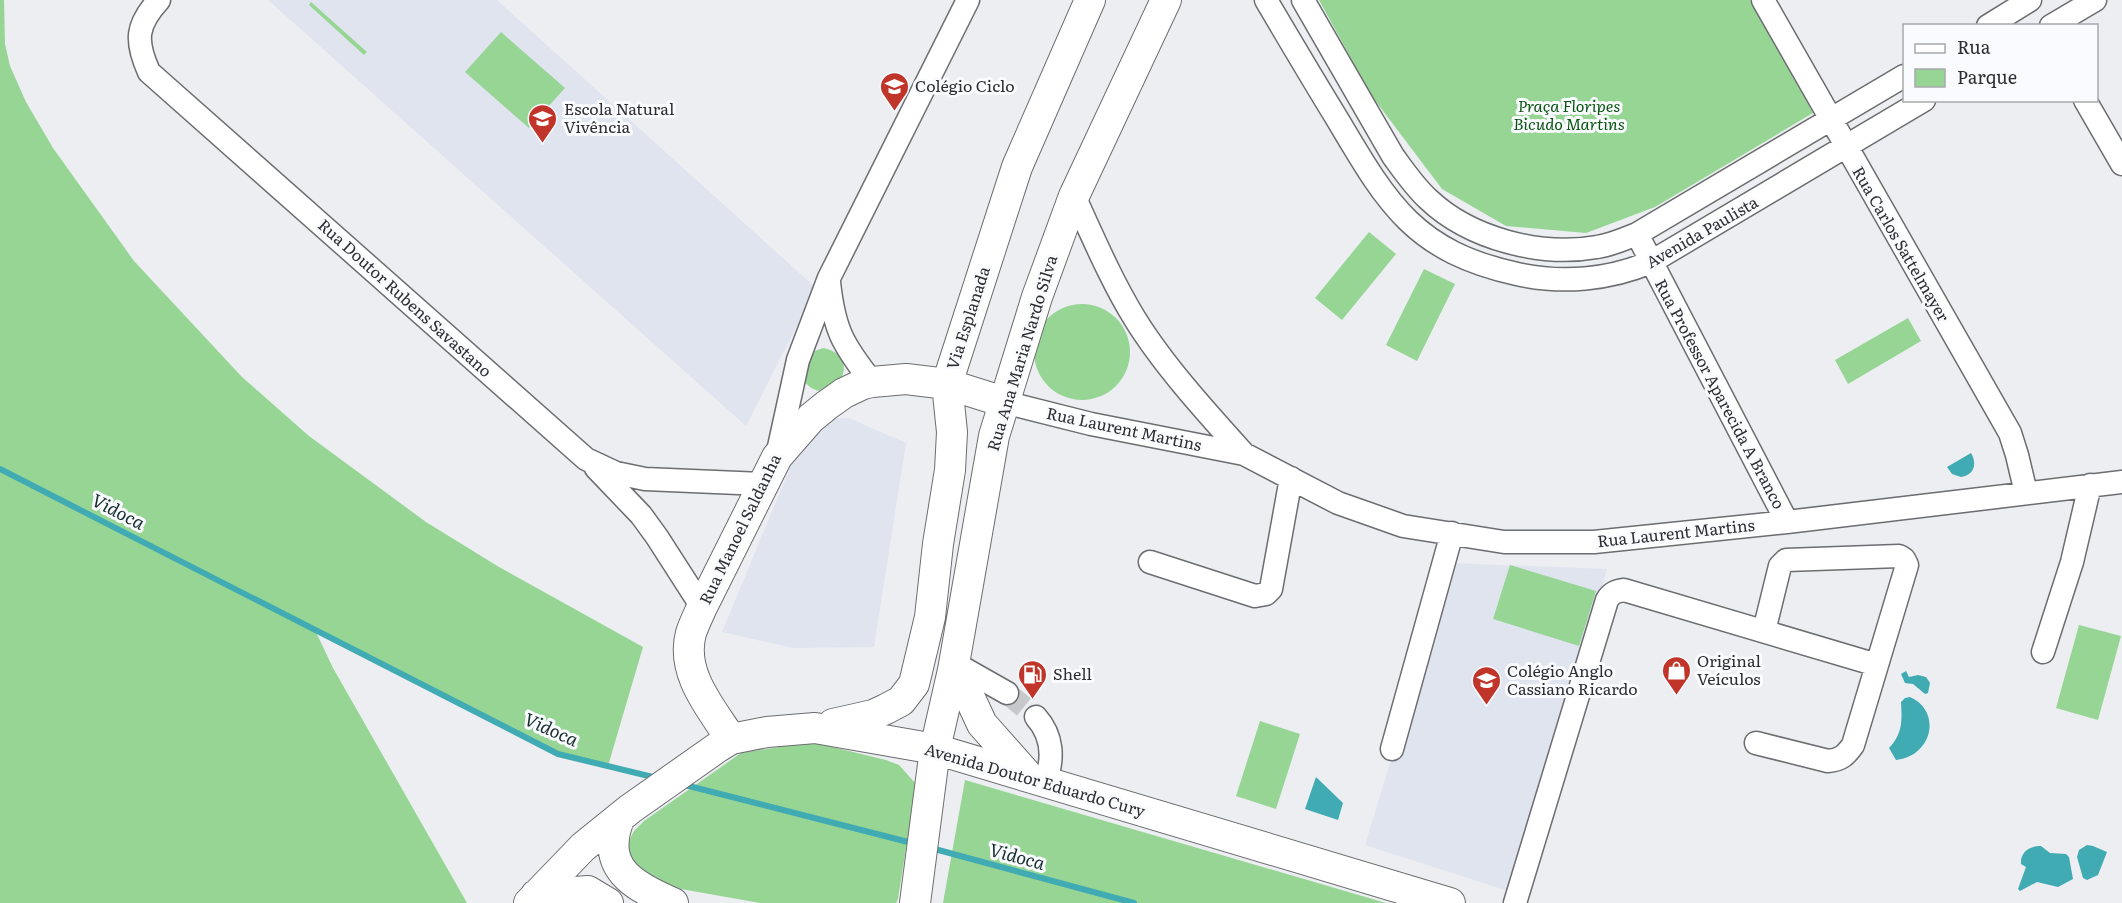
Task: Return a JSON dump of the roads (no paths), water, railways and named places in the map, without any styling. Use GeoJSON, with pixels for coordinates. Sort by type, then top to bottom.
{"type":"FeatureCollection","features":[{"type":"Feature","properties":{"kind":"main road","name":"Via Esplanada"},"geometry":{"type":"LineString","coordinates":[[815,728],[880,712],[901,701],[914,684],[930,617],[938,544],[950,470],[952,432],[947,384],[1017,167],[1090,0]]}},
{"type":"Feature","properties":{"kind":"main road","name":"Rua Ana Maria Nardo Silva"},"geometry":{"type":"LineString","coordinates":[[915,898],[935,749],[953,667],[990,452],[1037,297],[1074,196],[1166,0]]}},
{"type":"Feature","properties":{"kind":"main road"},"geometry":{"type":"LineString","coordinates":[[777,458],[811,418],[827,405],[844,393],[873,382],[906,379],[947,384],[1004,402]]}},
{"type":"Feature","properties":{"kind":"main road","name":"Rua Manoel Saldanha"},"geometry":{"type":"LineString","coordinates":[[724,743],[697,686],[689,660],[692,632],[762,484],[777,458]]}},
{"type":"Feature","properties":{"kind":"main road"},"geometry":{"type":"LineString","coordinates":[[953,667],[982,724],[1037,779]]}},
{"type":"Feature","properties":{"kind":"main road","name":"Avenida Doutor Eduardo Cury"},"geometry":{"type":"LineString","coordinates":[[533,899],[583,847],[724,743],[767,732],[815,728],[935,749],[1450,903]]}},
{"type":"Feature","properties":{"kind":"main road"},"geometry":{"type":"LineString","coordinates":[[625,814],[613,842],[616,860],[624,873],[639,888],[673,903]]}},
{"type":"Feature","properties":{"kind":"main road"},"geometry":{"type":"LineString","coordinates":[[533,899],[588,891],[608,903]]}},
{"type":"Feature","properties":{"kind":"street","name":"Rua Doutor Rubens Savastano"},"geometry":{"type":"LineString","coordinates":[[159,0],[148,12],[139,30],[140,51],[149,72],[586,459],[616,473],[645,479],[762,484]]}},
{"type":"Feature","properties":{"kind":"street","name":"Rua Manoel Saldanha"},"geometry":{"type":"LineString","coordinates":[[777,458],[798,360],[829,278],[968,0]]}},
{"type":"Feature","properties":{"kind":"street","name":"Avenida Paulista"},"geometry":{"type":"LineString","coordinates":[[1266,0],[1382,194],[1408,221],[1439,245],[1458,256],[1529,277],[1600,278],[1620,274],[1651,262],[1921,102]]}},
{"type":"Feature","properties":{"kind":"street","name":"Avenida Paulista"},"geometry":{"type":"LineString","coordinates":[[1303,0],[1393,156],[1429,200],[1451,217],[1467,225],[1502,239],[1538,247],[1584,249],[1600,247],[1637,234],[1903,77]]}},
{"type":"Feature","properties":{"kind":"street","name":"Rua Carlos Sattelmayer"},"geometry":{"type":"LineString","coordinates":[[1763,0],[2010,433],[2018,455],[2026,493]]}},
{"type":"Feature","properties":{"kind":"street"},"geometry":{"type":"LineString","coordinates":[[2054,24],[2095,0]]}},
{"type":"Feature","properties":{"kind":"street"},"geometry":{"type":"LineString","coordinates":[[1991,24],[2027,1]]}},
{"type":"Feature","properties":{"kind":"street"},"geometry":{"type":"LineString","coordinates":[[2086,102],[2122,164]]}},
{"type":"Feature","properties":{"kind":"street","name":"Rua Laurent Martins"},"geometry":{"type":"LineString","coordinates":[[1074,196],[1112,278],[1136,320],[1210,416],[1244,454]]}},
{"type":"Feature","properties":{"kind":"street","name":"Rua Professor Aparecida A Branco"},"geometry":{"type":"LineString","coordinates":[[1637,234],[1786,522]]}},
{"type":"Feature","properties":{"kind":"street"},"geometry":{"type":"LineString","coordinates":[[829,278],[832,307],[838,330],[850,354],[873,382]]}},
{"type":"Feature","properties":{"kind":"street","name":"Rua Laurent Martins"},"geometry":{"type":"LineString","coordinates":[[1004,402],[1108,428],[1244,454],[1338,503],[1403,526],[1503,542],[1594,542],[1786,522],[2122,482]]}},
{"type":"Feature","properties":{"kind":"street"},"geometry":{"type":"LineString","coordinates":[[586,459],[641,514],[702,607]]}},
{"type":"Feature","properties":{"kind":"street"},"geometry":{"type":"LineString","coordinates":[[1150,562],[1255,596],[1266,594],[1271,588],[1291,478]]}},
{"type":"Feature","properties":{"kind":"street"},"geometry":{"type":"LineString","coordinates":[[2043,652],[2072,562],[2090,485]]}},
{"type":"Feature","properties":{"kind":"street"},"geometry":{"type":"LineString","coordinates":[[1392,749],[1452,533]]}},
{"type":"Feature","properties":{"kind":"street"},"geometry":{"type":"LineString","coordinates":[[1756,743],[1828,761],[1839,760],[1847,754],[1853,745],[1907,565],[1899,556],[1786,560],[1780,566],[1764,631]]}},
{"type":"Feature","properties":{"kind":"street"},"geometry":{"type":"LineString","coordinates":[[1515,903],[1607,600],[1616,591],[1624,590],[1877,665]]}},
{"type":"Feature","properties":{"kind":"street"},"geometry":{"type":"LineString","coordinates":[[953,667],[1007,693]]}},
{"type":"Feature","properties":{"kind":"street"},"geometry":{"type":"LineString","coordinates":[[1036,717],[1049,738],[1052,753],[1050,768],[1037,779]]}},
{"type":"Feature","properties":{"kind":"water"},"geometry":{"type":"Polygon","coordinates":[[[1971,453],[1974,461],[1972,471],[1961,477],[1952,474],[1947,467],[1971,453]]]}},
{"type":"Feature","properties":{"kind":"water"},"geometry":{"type":"Polygon","coordinates":[[[1906,671],[1909,677],[1918,675],[1926,677],[1930,683],[1928,693],[1925,694],[1913,684],[1905,683],[1901,674],[1906,671]]]}},
{"type":"Feature","properties":{"kind":"water"},"geometry":{"type":"Polygon","coordinates":[[[1910,697],[1927,712],[1929,732],[1925,742],[1918,750],[1909,757],[1896,760],[1889,748],[1901,726],[1901,702],[1910,697]]]}},
{"type":"Feature","properties":{"kind":"water"},"geometry":{"type":"Polygon","coordinates":[[[1316,777],[1343,803],[1338,820],[1305,809],[1316,777]]]}},
{"type":"Feature","properties":{"kind":"water"},"geometry":{"type":"Polygon","coordinates":[[[2087,845],[2107,852],[2098,875],[2087,880],[2083,878],[2077,857],[2079,850],[2087,845]]]}},
{"type":"Feature","properties":{"kind":"water"},"geometry":{"type":"Polygon","coordinates":[[[2041,846],[2050,853],[2066,854],[2069,857],[2073,879],[2058,887],[2037,882],[2020,891],[2018,889],[2026,867],[2021,864],[2022,856],[2033,847],[2041,846]]]}},
{"type":"Feature","properties":{"kind":"waterway","name":"Vidoca"},"geometry":{"type":"LineString","coordinates":[[0,469],[558,754],[657,778]]}},
{"type":"Feature","properties":{"kind":"waterway","name":"Vidoca"},"geometry":{"type":"LineString","coordinates":[[681,784],[916,844]]}},
{"type":"Feature","properties":{"kind":"waterway","name":"Vidoca"},"geometry":{"type":"LineString","coordinates":[[931,848],[1134,903]]}},
{"type":"Feature","properties":{"kind":"tunnel"},"geometry":{"type":"LineString","coordinates":[[1007,693],[1036,717]]}},
{"type":"Feature","properties":{"kind":"place","name":"Colégio Ciclo"},"geometry":{"type":"Point","coordinates":[894,112]}},
{"type":"Feature","properties":{"kind":"place","name":"Escola Natural Vivência"},"geometry":{"type":"Point","coordinates":[543,144]}},
{"type":"Feature","properties":{"kind":"place","name":"Original Veículos"},"geometry":{"type":"Point","coordinates":[1676,696]}},
{"type":"Feature","properties":{"kind":"place","name":"Shell"},"geometry":{"type":"Point","coordinates":[1032,700]}},
{"type":"Feature","properties":{"kind":"place","name":"Colégio Anglo Cassiano Ricardo"},"geometry":{"type":"Point","coordinates":[1486,706]}},
{"type":"Feature","properties":{"kind":"park label","name":"Praça Floripes Bicudo Martins"},"geometry":{"type":"Point","coordinates":[1569,115]}}]}
